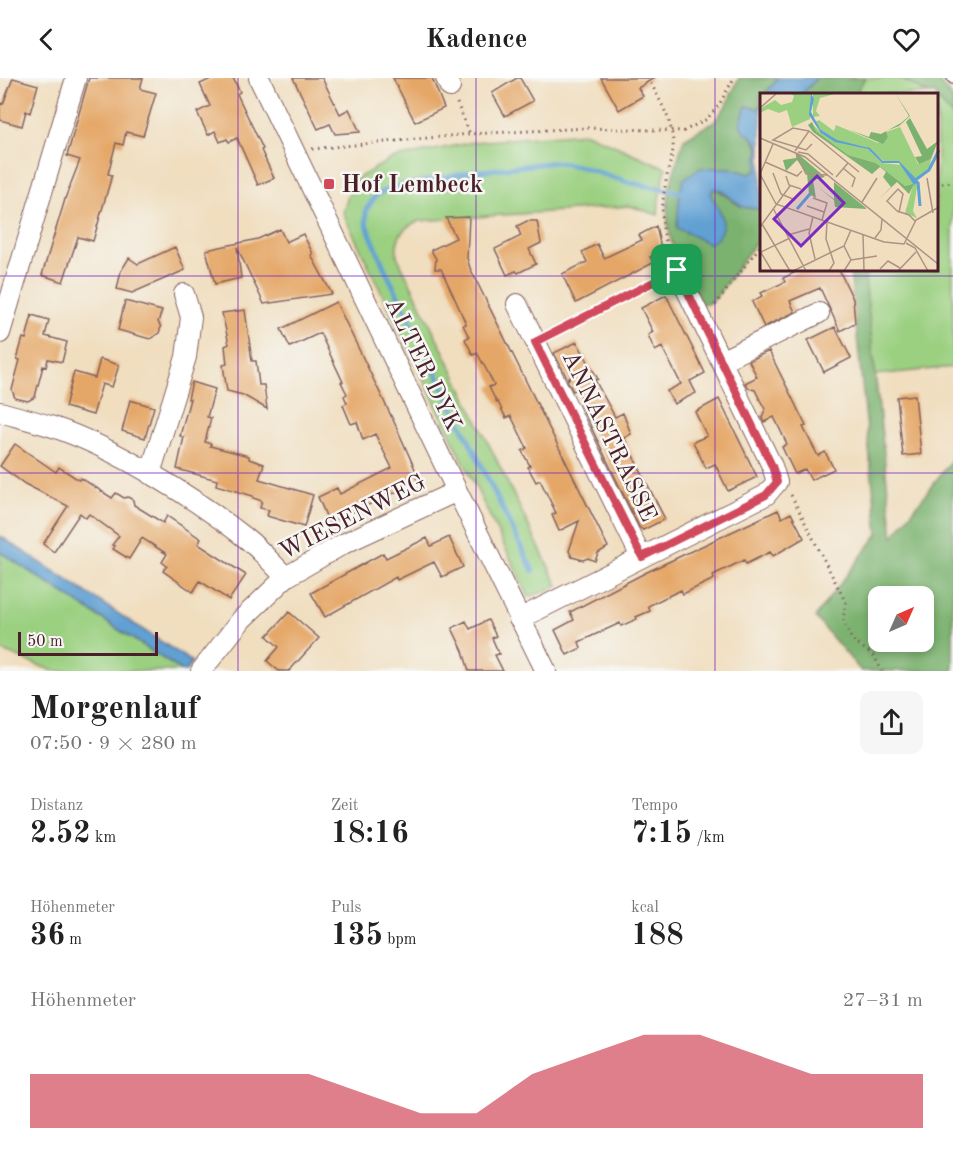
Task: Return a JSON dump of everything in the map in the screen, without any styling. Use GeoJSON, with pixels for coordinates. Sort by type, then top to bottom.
{"type":"FeatureCollection","features":[{"type":"Feature","properties":{"kind":"street"},"geometry":{"type":"LineString","coordinates":[[0,333],[76,78]]}},
{"type":"Feature","properties":{"kind":"street","name":"ALTER DYK"},"geometry":{"type":"LineString","coordinates":[[259,78],[292,151],[546,671]]}},
{"type":"Feature","properties":{"kind":"street"},"geometry":{"type":"LineString","coordinates":[[677,270],[772,466],[777,482]]}},
{"type":"Feature","properties":{"kind":"street"},"geometry":{"type":"LineString","coordinates":[[150,474],[186,357],[190,317],[184,294]]}},
{"type":"Feature","properties":{"kind":"street","name":"ANNASTRASSE"},"geometry":{"type":"LineString","coordinates":[[517,304],[642,557]]}},
{"type":"Feature","properties":{"kind":"street"},"geometry":{"type":"LineString","coordinates":[[721,361],[819,313]]}},
{"type":"Feature","properties":{"kind":"street"},"geometry":{"type":"LineString","coordinates":[[0,412],[54,428],[101,447],[150,474],[206,509],[249,540],[286,577]]}},
{"type":"Feature","properties":{"kind":"street","name":"ANNASTRASSE"},"geometry":{"type":"LineString","coordinates":[[519,619],[766,495],[777,482]]}},
{"type":"Feature","properties":{"kind":"street","name":"WIESENWEG"},"geometry":{"type":"LineString","coordinates":[[201,671],[242,619],[286,577],[343,544],[457,491]]}},
{"type":"Feature","properties":{"kind":"path"},"geometry":{"type":"LineString","coordinates":[[535,342],[677,270],[667,246],[661,220],[662,202],[674,147],[672,130],[668,116],[648,78]]}},
{"type":"Feature","properties":{"kind":"path"},"geometry":{"type":"LineString","coordinates":[[292,151],[470,134],[588,128],[684,131],[707,119],[719,105],[734,78]]}},
{"type":"Feature","properties":{"kind":"path"},"geometry":{"type":"LineString","coordinates":[[448,83],[470,134]]}},
{"type":"Feature","properties":{"kind":"path"},"geometry":{"type":"LineString","coordinates":[[938,184],[953,182]]}},
{"type":"Feature","properties":{"kind":"path"},"geometry":{"type":"LineString","coordinates":[[702,321],[760,246]]}},
{"type":"Feature","properties":{"kind":"path"},"geometry":{"type":"LineString","coordinates":[[777,482],[789,492],[846,603],[843,619],[852,640],[874,656],[882,671]]}},
{"type":"Feature","properties":{"kind":"green space"},"geometry":{"type":"Polygon","coordinates":[[[739,78],[778,78],[766,93],[760,93],[760,106],[749,134],[758,147],[757,172],[749,174],[730,168],[684,179],[723,219],[710,195],[713,189],[722,192],[743,207],[760,208],[760,237],[714,300],[702,304],[672,245],[668,223],[668,199],[684,139],[715,121],[726,106],[739,78]]]}},
{"type":"Feature","properties":{"kind":"green space"},"geometry":{"type":"Polygon","coordinates":[[[817,78],[865,78],[856,93],[803,93],[817,78]]]}},
{"type":"Feature","properties":{"kind":"green space"},"geometry":{"type":"Polygon","coordinates":[[[865,78],[900,78],[927,93],[856,93],[865,78]]]}},
{"type":"Feature","properties":{"kind":"green space"},"geometry":{"type":"Polygon","coordinates":[[[900,78],[936,78],[953,99],[953,116],[938,100],[938,93],[927,93],[900,78]]]}},
{"type":"Feature","properties":{"kind":"green space"},"geometry":{"type":"Polygon","coordinates":[[[938,100],[953,116],[953,367],[875,375],[864,272],[938,272],[938,100]]]}},
{"type":"Feature","properties":{"kind":"green space"},"geometry":{"type":"Polygon","coordinates":[[[586,133],[666,168],[659,198],[658,215],[630,206],[420,221],[404,230],[397,244],[397,256],[558,586],[529,597],[343,213],[348,196],[358,178],[391,159],[473,142],[586,133]]]}},
{"type":"Feature","properties":{"kind":"green space"},"geometry":{"type":"Polygon","coordinates":[[[850,272],[864,272],[893,537],[953,458],[953,671],[861,671],[815,617],[878,534],[850,272]]]}},
{"type":"Feature","properties":{"kind":"green space"},"geometry":{"type":"Polygon","coordinates":[[[0,552],[182,671],[53,671],[0,650],[0,552]]]}},
{"type":"Feature","properties":{"kind":"water"},"geometry":{"type":"Polygon","coordinates":[[[778,78],[817,78],[803,93],[766,93],[778,78]]]}},
{"type":"Feature","properties":{"kind":"water"},"geometry":{"type":"Polygon","coordinates":[[[746,106],[758,109],[760,106],[760,209],[742,207],[721,190],[713,189],[711,195],[721,214],[723,225],[716,239],[708,243],[677,228],[680,191],[684,179],[700,168],[730,168],[749,174],[757,171],[759,146],[751,136],[743,131],[740,124],[746,106]]]}},
{"type":"Feature","properties":{"kind":"water"},"geometry":{"type":"Polygon","coordinates":[[[0,536],[192,662],[186,671],[182,671],[0,552],[0,536]]]}},
{"type":"Feature","properties":{"kind":"building"},"geometry":{"type":"Polygon","coordinates":[[[13,78],[38,85],[30,113],[26,111],[22,126],[0,120],[0,103],[3,104],[13,78]]]}},
{"type":"Feature","properties":{"kind":"building"},"geometry":{"type":"Polygon","coordinates":[[[89,78],[143,78],[140,89],[156,93],[143,136],[126,132],[123,145],[116,143],[108,174],[112,175],[93,241],[78,237],[63,282],[42,275],[66,196],[80,160],[67,156],[89,78]]]}},
{"type":"Feature","properties":{"kind":"building"},"geometry":{"type":"Polygon","coordinates":[[[213,78],[233,78],[240,92],[237,94],[274,178],[258,185],[237,138],[229,142],[227,139],[220,142],[215,131],[208,135],[197,112],[210,106],[200,84],[213,78]]]}},
{"type":"Feature","properties":{"kind":"building"},"geometry":{"type":"Polygon","coordinates":[[[293,78],[322,78],[340,114],[349,109],[360,132],[335,134],[330,124],[318,129],[293,78]]]}},
{"type":"Feature","properties":{"kind":"building"},"geometry":{"type":"Polygon","coordinates":[[[393,78],[432,78],[444,108],[415,122],[393,78]]]}},
{"type":"Feature","properties":{"kind":"building"},"geometry":{"type":"Polygon","coordinates":[[[520,78],[533,101],[505,116],[492,93],[520,78]]]}},
{"type":"Feature","properties":{"kind":"building"},"geometry":{"type":"Polygon","coordinates":[[[601,78],[654,78],[638,88],[643,96],[619,110],[601,78]]]}},
{"type":"Feature","properties":{"kind":"building"},"geometry":{"type":"Polygon","coordinates":[[[469,217],[467,258],[470,268],[608,547],[598,553],[595,561],[572,557],[569,551],[579,521],[559,531],[552,515],[556,513],[540,480],[536,482],[528,467],[530,466],[522,451],[527,448],[511,416],[506,418],[497,403],[489,387],[494,385],[486,369],[477,353],[473,355],[465,339],[469,337],[463,325],[466,324],[455,299],[441,269],[435,269],[436,259],[431,250],[456,238],[446,218],[469,217]]]}},
{"type":"Feature","properties":{"kind":"building"},"geometry":{"type":"Polygon","coordinates":[[[527,221],[537,221],[541,243],[529,249],[536,264],[518,273],[516,271],[507,275],[495,249],[521,236],[517,226],[527,221]]]}},
{"type":"Feature","properties":{"kind":"building"},"geometry":{"type":"Polygon","coordinates":[[[656,226],[662,252],[650,257],[653,263],[576,303],[562,274],[587,262],[582,252],[597,244],[604,258],[642,240],[639,235],[656,226]]]}},
{"type":"Feature","properties":{"kind":"building"},"geometry":{"type":"Polygon","coordinates":[[[280,229],[286,242],[303,234],[313,254],[311,255],[332,294],[264,304],[237,247],[241,278],[215,284],[206,250],[258,239],[280,229]]]}},
{"type":"Feature","properties":{"kind":"building"},"geometry":{"type":"Polygon","coordinates":[[[175,247],[185,270],[132,293],[117,289],[121,271],[129,258],[138,264],[175,247]]]}},
{"type":"Feature","properties":{"kind":"building"},"geometry":{"type":"Polygon","coordinates":[[[796,272],[840,272],[853,299],[855,323],[840,331],[820,288],[790,301],[795,312],[764,327],[752,302],[762,296],[761,293],[785,282],[783,278],[796,272]]]}},
{"type":"Feature","properties":{"kind":"building"},"geometry":{"type":"Polygon","coordinates":[[[666,295],[705,373],[690,381],[696,393],[674,404],[667,391],[681,384],[662,347],[655,351],[648,335],[653,332],[641,308],[666,295]]]}},
{"type":"Feature","properties":{"kind":"building"},"geometry":{"type":"Polygon","coordinates":[[[125,301],[162,311],[158,322],[161,327],[159,333],[150,339],[118,330],[125,301]]]}},
{"type":"Feature","properties":{"kind":"building"},"geometry":{"type":"Polygon","coordinates":[[[336,302],[395,424],[418,476],[416,477],[418,482],[329,523],[318,497],[337,488],[340,494],[392,468],[375,434],[363,440],[357,422],[351,424],[343,405],[347,403],[344,396],[347,394],[341,382],[343,382],[320,333],[290,347],[281,329],[336,302]]]}},
{"type":"Feature","properties":{"kind":"building"},"geometry":{"type":"Polygon","coordinates":[[[245,310],[252,361],[256,361],[259,385],[264,385],[267,409],[243,395],[227,391],[223,365],[227,364],[225,346],[229,344],[222,313],[245,310]]]}},
{"type":"Feature","properties":{"kind":"building"},"geometry":{"type":"Polygon","coordinates":[[[32,315],[49,320],[45,336],[67,342],[62,362],[48,359],[46,367],[43,366],[35,397],[28,401],[15,398],[12,390],[20,360],[17,359],[23,338],[26,339],[32,315]]]}},
{"type":"Feature","properties":{"kind":"building"},"geometry":{"type":"Polygon","coordinates":[[[835,327],[851,358],[824,372],[808,340],[835,327]]]}},
{"type":"Feature","properties":{"kind":"building"},"geometry":{"type":"Polygon","coordinates":[[[577,342],[598,379],[595,380],[615,417],[623,413],[631,434],[624,438],[665,519],[643,530],[639,527],[580,404],[584,402],[577,389],[573,391],[567,380],[572,377],[567,378],[554,353],[577,342]]]}},
{"type":"Feature","properties":{"kind":"building"},"geometry":{"type":"Polygon","coordinates":[[[769,351],[806,426],[803,427],[818,456],[825,452],[834,469],[811,480],[805,469],[795,474],[782,447],[787,444],[774,417],[764,422],[762,418],[765,409],[755,390],[748,388],[745,383],[757,377],[749,361],[769,351]]]}},
{"type":"Feature","properties":{"kind":"building"},"geometry":{"type":"Polygon","coordinates":[[[100,359],[119,365],[112,387],[102,384],[93,415],[65,407],[74,372],[95,378],[100,359]]]}},
{"type":"Feature","properties":{"kind":"building"},"geometry":{"type":"Polygon","coordinates":[[[192,382],[215,389],[207,417],[211,418],[205,442],[211,444],[210,446],[249,456],[249,459],[264,464],[259,479],[313,495],[304,527],[267,516],[269,510],[260,508],[262,501],[253,496],[216,485],[217,480],[177,469],[184,437],[180,436],[192,382]]]}},
{"type":"Feature","properties":{"kind":"building"},"geometry":{"type":"Polygon","coordinates":[[[915,395],[921,454],[903,456],[897,397],[915,395]]]}},
{"type":"Feature","properties":{"kind":"building"},"geometry":{"type":"Polygon","coordinates":[[[719,399],[757,477],[728,491],[715,464],[706,468],[693,442],[707,436],[695,412],[719,399]]]}},
{"type":"Feature","properties":{"kind":"building"},"geometry":{"type":"Polygon","coordinates":[[[130,400],[154,407],[145,438],[122,431],[130,400]]]}},
{"type":"Feature","properties":{"kind":"building"},"geometry":{"type":"Polygon","coordinates":[[[15,444],[56,472],[59,467],[112,498],[116,493],[124,498],[128,497],[133,500],[134,505],[163,523],[167,516],[201,539],[198,544],[246,575],[229,600],[200,581],[193,592],[163,571],[167,566],[162,562],[167,554],[142,538],[129,559],[113,549],[115,546],[112,545],[119,536],[89,514],[86,518],[80,513],[54,552],[43,544],[68,506],[25,484],[0,466],[15,444]]]}},
{"type":"Feature","properties":{"kind":"building"},"geometry":{"type":"Polygon","coordinates":[[[778,510],[782,518],[791,513],[804,538],[773,556],[770,552],[746,564],[744,560],[713,575],[714,579],[683,594],[681,590],[664,598],[648,606],[650,611],[636,617],[637,619],[621,626],[620,623],[579,642],[581,648],[567,655],[555,630],[574,620],[570,612],[645,573],[778,510]]]}},
{"type":"Feature","properties":{"kind":"building"},"geometry":{"type":"Polygon","coordinates":[[[449,537],[463,567],[442,577],[434,562],[397,580],[396,577],[325,617],[311,593],[383,553],[386,558],[427,538],[431,546],[449,537]]]}},
{"type":"Feature","properties":{"kind":"building"},"geometry":{"type":"Polygon","coordinates":[[[289,612],[319,638],[289,671],[279,671],[267,661],[279,647],[267,636],[289,612]]]}},
{"type":"Feature","properties":{"kind":"building"},"geometry":{"type":"Polygon","coordinates":[[[488,620],[496,636],[492,638],[499,654],[495,655],[503,671],[469,671],[452,628],[466,621],[470,629],[488,620]]]}},
{"type":"Feature","properties":{"kind":"waterway"},"geometry":{"type":"LineString","coordinates":[[533,571],[384,267],[366,223],[366,210],[376,195],[390,188],[473,172],[556,162],[578,166],[631,183],[679,192]]}},
{"type":"Feature","properties":{"kind":"place","name":"Hof Lembeck"},"geometry":{"type":"Point","coordinates":[329,184]}},
{"type":"Feature","properties":{"kind":"route"},"geometry":{"type":"LineString","coordinates":[[677,270],[772,466],[777,482],[766,495],[642,557],[535,342],[677,270]]}}]}
